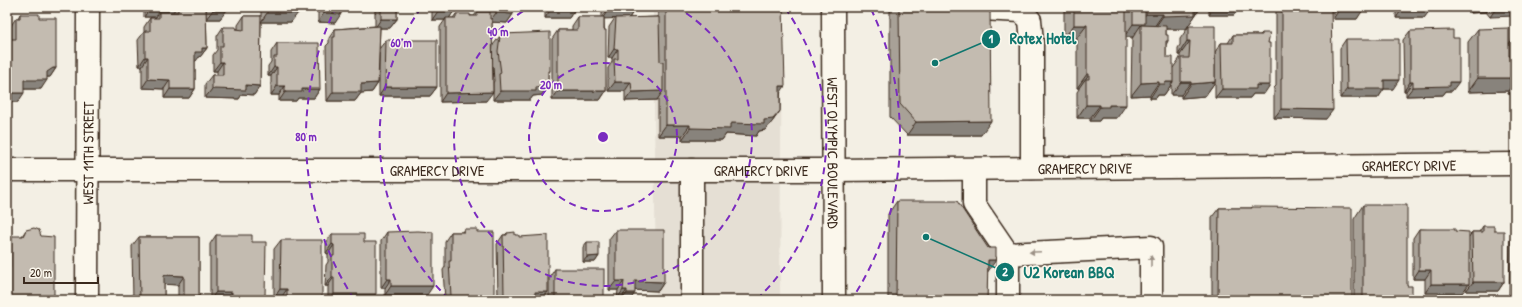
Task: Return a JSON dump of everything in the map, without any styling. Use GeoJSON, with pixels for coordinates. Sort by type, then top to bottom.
{"type":"FeatureCollection","features":[{"type":"Feature","properties":{"kind":"street","name":"WEST 11TH STREET"},"geometry":{"type":"LineString","coordinates":[[87,300],[88,7]]}},
{"type":"Feature","properties":{"kind":"street","name":"WEST OLYMPIC BOULEVARD"},"geometry":{"type":"LineString","coordinates":[[833,7],[834,300]]}},
{"type":"Feature","properties":{"kind":"street"},"geometry":{"type":"LineString","coordinates":[[981,9],[1021,11],[1030,20],[1032,42],[1032,168]]}},
{"type":"Feature","properties":{"kind":"street","name":"GRAMERCY DRIVE"},"geometry":{"type":"LineString","coordinates":[[7,170],[833,170],[1515,164]]}},
{"type":"Feature","properties":{"kind":"street"},"geometry":{"type":"LineString","coordinates":[[974,168],[974,204],[1008,254],[1008,300]]}},
{"type":"Feature","properties":{"kind":"street"},"geometry":{"type":"LineString","coordinates":[[692,170],[692,300]]}},
{"type":"Feature","properties":{"kind":"street"},"geometry":{"type":"LineString","coordinates":[[1008,254],[1151,248],[1151,300]]}},
{"type":"Feature","properties":{"kind":"shaded area"},"geometry":{"type":"Polygon","coordinates":[[[653,7],[782,7],[780,300],[656,300],[653,7]]]}},
{"type":"Feature","properties":{"kind":"building"},"geometry":{"type":"Polygon","coordinates":[[[176,7],[176,8],[150,8],[176,7]]]}},
{"type":"Feature","properties":{"kind":"building"},"geometry":{"type":"Polygon","coordinates":[[[178,7],[206,7],[207,48],[202,48],[202,52],[195,52],[195,89],[170,89],[170,80],[148,79],[148,57],[145,57],[145,31],[150,31],[150,18],[159,18],[159,12],[178,12],[178,7]]]}},
{"type":"Feature","properties":{"kind":"building"},"geometry":{"type":"Polygon","coordinates":[[[213,7],[227,7],[227,10],[213,10],[213,7]]]}},
{"type":"Feature","properties":{"kind":"building"},"geometry":{"type":"Polygon","coordinates":[[[267,7],[298,7],[298,13],[267,13],[267,7]]]}},
{"type":"Feature","properties":{"kind":"building"},"geometry":{"type":"Polygon","coordinates":[[[325,7],[342,7],[341,14],[324,13],[325,7]]]}},
{"type":"Feature","properties":{"kind":"building"},"geometry":{"type":"Polygon","coordinates":[[[381,7],[397,7],[397,19],[381,19],[381,7]]]}},
{"type":"Feature","properties":{"kind":"building"},"geometry":{"type":"Polygon","coordinates":[[[438,7],[454,7],[454,11],[438,11],[438,7]]]}},
{"type":"Feature","properties":{"kind":"building"},"geometry":{"type":"Polygon","coordinates":[[[496,7],[513,7],[513,14],[496,13],[496,7]]]}},
{"type":"Feature","properties":{"kind":"building"},"geometry":{"type":"Polygon","coordinates":[[[551,7],[575,7],[575,9],[551,9],[551,7]]]}},
{"type":"Feature","properties":{"kind":"building"},"geometry":{"type":"Polygon","coordinates":[[[608,7],[635,7],[635,9],[608,10],[608,7]]]}},
{"type":"Feature","properties":{"kind":"building"},"geometry":{"type":"Polygon","coordinates":[[[666,7],[783,7],[785,86],[780,86],[780,111],[773,119],[764,120],[764,124],[732,123],[730,124],[730,129],[690,128],[690,125],[666,125],[666,7]]]}},
{"type":"Feature","properties":{"kind":"building"},"geometry":{"type":"Polygon","coordinates":[[[899,7],[990,7],[991,121],[916,122],[900,104],[899,7]]]}},
{"type":"Feature","properties":{"kind":"building"},"geometry":{"type":"Polygon","coordinates":[[[1074,7],[1126,7],[1126,105],[1109,105],[1109,107],[1100,107],[1100,105],[1086,105],[1086,79],[1089,79],[1089,74],[1087,74],[1087,25],[1074,25],[1074,7]]]}},
{"type":"Feature","properties":{"kind":"building"},"geometry":{"type":"Polygon","coordinates":[[[1133,7],[1145,7],[1145,24],[1133,24],[1133,7]]]}},
{"type":"Feature","properties":{"kind":"building"},"geometry":{"type":"Polygon","coordinates":[[[1146,7],[1195,7],[1195,15],[1163,16],[1163,14],[1146,14],[1146,7]]]}},
{"type":"Feature","properties":{"kind":"building"},"geometry":{"type":"Polygon","coordinates":[[[1282,7],[1331,7],[1333,110],[1281,109],[1282,7]]]}},
{"type":"Feature","properties":{"kind":"building"},"geometry":{"type":"Polygon","coordinates":[[[1339,7],[1363,7],[1363,10],[1339,10],[1339,7]]]}},
{"type":"Feature","properties":{"kind":"building"},"geometry":{"type":"Polygon","coordinates":[[[1402,7],[1431,7],[1431,9],[1402,9],[1402,7]]]}},
{"type":"Feature","properties":{"kind":"building"},"geometry":{"type":"Polygon","coordinates":[[[477,12],[490,12],[490,19],[492,19],[493,92],[446,93],[446,18],[456,18],[456,14],[470,14],[470,16],[477,16],[477,12]]]}},
{"type":"Feature","properties":{"kind":"building"},"geometry":{"type":"Polygon","coordinates":[[[20,14],[39,14],[39,18],[56,18],[56,68],[53,68],[47,72],[47,80],[24,80],[24,93],[7,93],[7,39],[16,39],[16,18],[20,18],[20,14]]]}},
{"type":"Feature","properties":{"kind":"building"},"geometry":{"type":"Polygon","coordinates":[[[244,16],[261,16],[260,86],[246,85],[246,90],[212,89],[212,75],[223,75],[223,62],[220,62],[220,46],[223,46],[223,27],[236,27],[236,29],[244,30],[244,16]]]}},
{"type":"Feature","properties":{"kind":"building"},"geometry":{"type":"Polygon","coordinates":[[[578,17],[604,17],[604,30],[606,30],[606,91],[558,91],[558,30],[578,30],[578,17]]]}},
{"type":"Feature","properties":{"kind":"building"},"geometry":{"type":"Polygon","coordinates":[[[659,17],[660,62],[663,62],[663,91],[632,92],[631,82],[615,82],[614,59],[618,59],[618,49],[614,49],[616,18],[659,17]]]}},
{"type":"Feature","properties":{"kind":"building"},"geometry":{"type":"Polygon","coordinates":[[[1141,25],[1166,26],[1168,41],[1166,41],[1166,57],[1173,57],[1173,82],[1166,82],[1165,84],[1159,84],[1159,82],[1141,83],[1141,25]]]}},
{"type":"Feature","properties":{"kind":"building"},"geometry":{"type":"Polygon","coordinates":[[[380,26],[378,83],[361,84],[361,92],[333,92],[333,37],[335,37],[335,29],[380,26]]]}},
{"type":"Feature","properties":{"kind":"building"},"geometry":{"type":"Polygon","coordinates":[[[1189,26],[1215,26],[1215,82],[1191,84],[1191,82],[1181,82],[1181,58],[1189,58],[1190,41],[1187,41],[1187,35],[1189,35],[1189,26]]]}},
{"type":"Feature","properties":{"kind":"building"},"geometry":{"type":"Polygon","coordinates":[[[1509,28],[1509,56],[1515,56],[1515,78],[1478,78],[1478,29],[1509,28]]]}},
{"type":"Feature","properties":{"kind":"building"},"geometry":{"type":"Polygon","coordinates":[[[1453,30],[1453,38],[1459,38],[1459,82],[1450,82],[1450,86],[1413,87],[1413,82],[1410,82],[1410,31],[1453,30]]]}},
{"type":"Feature","properties":{"kind":"building"},"geometry":{"type":"Polygon","coordinates":[[[550,32],[550,71],[548,71],[548,86],[536,87],[536,91],[500,91],[499,74],[501,73],[498,51],[500,36],[503,36],[503,34],[550,32]]]}},
{"type":"Feature","properties":{"kind":"building"},"geometry":{"type":"Polygon","coordinates":[[[1262,33],[1270,33],[1268,43],[1270,43],[1270,85],[1256,85],[1256,89],[1222,89],[1221,43],[1233,43],[1233,35],[1262,35],[1262,33]]]}},
{"type":"Feature","properties":{"kind":"building"},"geometry":{"type":"Polygon","coordinates":[[[1346,39],[1399,39],[1399,80],[1384,80],[1384,89],[1347,89],[1346,39]]]}},
{"type":"Feature","properties":{"kind":"building"},"geometry":{"type":"Polygon","coordinates":[[[386,40],[437,40],[437,87],[385,87],[386,40]]]}},
{"type":"Feature","properties":{"kind":"building"},"geometry":{"type":"Polygon","coordinates":[[[277,43],[319,43],[320,89],[302,89],[302,92],[285,92],[285,86],[277,86],[277,67],[274,67],[274,57],[277,57],[277,43]]]}},
{"type":"Feature","properties":{"kind":"building"},"geometry":{"type":"Polygon","coordinates":[[[897,201],[957,201],[988,248],[996,248],[996,260],[988,260],[987,300],[896,300],[897,201]]]}},
{"type":"Feature","properties":{"kind":"building"},"geometry":{"type":"Polygon","coordinates":[[[1363,205],[1407,205],[1407,286],[1412,286],[1412,300],[1363,300],[1363,205]]]}},
{"type":"Feature","properties":{"kind":"building"},"geometry":{"type":"Polygon","coordinates":[[[1219,208],[1352,208],[1352,300],[1218,300],[1219,208]]]}},
{"type":"Feature","properties":{"kind":"building"},"geometry":{"type":"Polygon","coordinates":[[[1483,226],[1494,226],[1494,231],[1504,231],[1504,282],[1473,282],[1472,232],[1483,232],[1483,226]]]}},
{"type":"Feature","properties":{"kind":"building"},"geometry":{"type":"Polygon","coordinates":[[[34,228],[39,230],[41,236],[54,237],[54,300],[9,300],[8,270],[10,268],[10,238],[12,236],[23,236],[26,230],[34,228]]]}},
{"type":"Feature","properties":{"kind":"building"},"geometry":{"type":"Polygon","coordinates":[[[464,229],[477,229],[477,232],[494,232],[494,300],[449,300],[449,296],[451,296],[449,261],[451,261],[451,232],[464,232],[464,229]]]}},
{"type":"Feature","properties":{"kind":"building"},"geometry":{"type":"Polygon","coordinates":[[[1419,229],[1455,229],[1455,231],[1469,232],[1469,284],[1431,284],[1431,270],[1419,270],[1419,229]]]}},
{"type":"Feature","properties":{"kind":"building"},"geometry":{"type":"Polygon","coordinates":[[[616,230],[664,230],[664,282],[635,281],[635,293],[627,293],[627,290],[623,290],[624,281],[616,281],[616,230]]]}},
{"type":"Feature","properties":{"kind":"building"},"geometry":{"type":"Polygon","coordinates":[[[387,232],[433,232],[433,286],[391,286],[391,279],[387,279],[387,232]]]}},
{"type":"Feature","properties":{"kind":"building"},"geometry":{"type":"Polygon","coordinates":[[[515,232],[515,235],[519,235],[519,237],[548,235],[548,292],[535,292],[535,296],[504,295],[503,235],[515,232]]]}},
{"type":"Feature","properties":{"kind":"building"},"geometry":{"type":"Polygon","coordinates":[[[332,234],[364,234],[364,242],[376,242],[376,294],[334,294],[332,256],[334,256],[334,245],[332,244],[332,234]]]}},
{"type":"Feature","properties":{"kind":"building"},"geometry":{"type":"Polygon","coordinates":[[[216,235],[252,235],[252,242],[266,242],[265,297],[232,296],[232,292],[216,292],[216,235]]]}},
{"type":"Feature","properties":{"kind":"building"},"geometry":{"type":"Polygon","coordinates":[[[139,237],[199,237],[199,297],[184,297],[184,276],[164,275],[164,300],[140,300],[139,237]]]}},
{"type":"Feature","properties":{"kind":"building"},"geometry":{"type":"Polygon","coordinates":[[[281,240],[322,240],[322,298],[318,298],[318,300],[287,300],[287,289],[280,289],[281,240]]]}},
{"type":"Feature","properties":{"kind":"building"},"geometry":{"type":"Polygon","coordinates":[[[587,242],[599,242],[599,256],[587,257],[587,242]]]}},
{"type":"Feature","properties":{"kind":"building"},"geometry":{"type":"Polygon","coordinates":[[[555,269],[604,269],[604,300],[555,300],[555,269]]]}},
{"type":"Feature","properties":{"kind":"place","name":"Rotex Hotel"},"geometry":{"type":"Point","coordinates":[935,63]}},
{"type":"Feature","properties":{"kind":"place","name":"U2 Korean BBQ"},"geometry":{"type":"Point","coordinates":[926,237]}}]}
